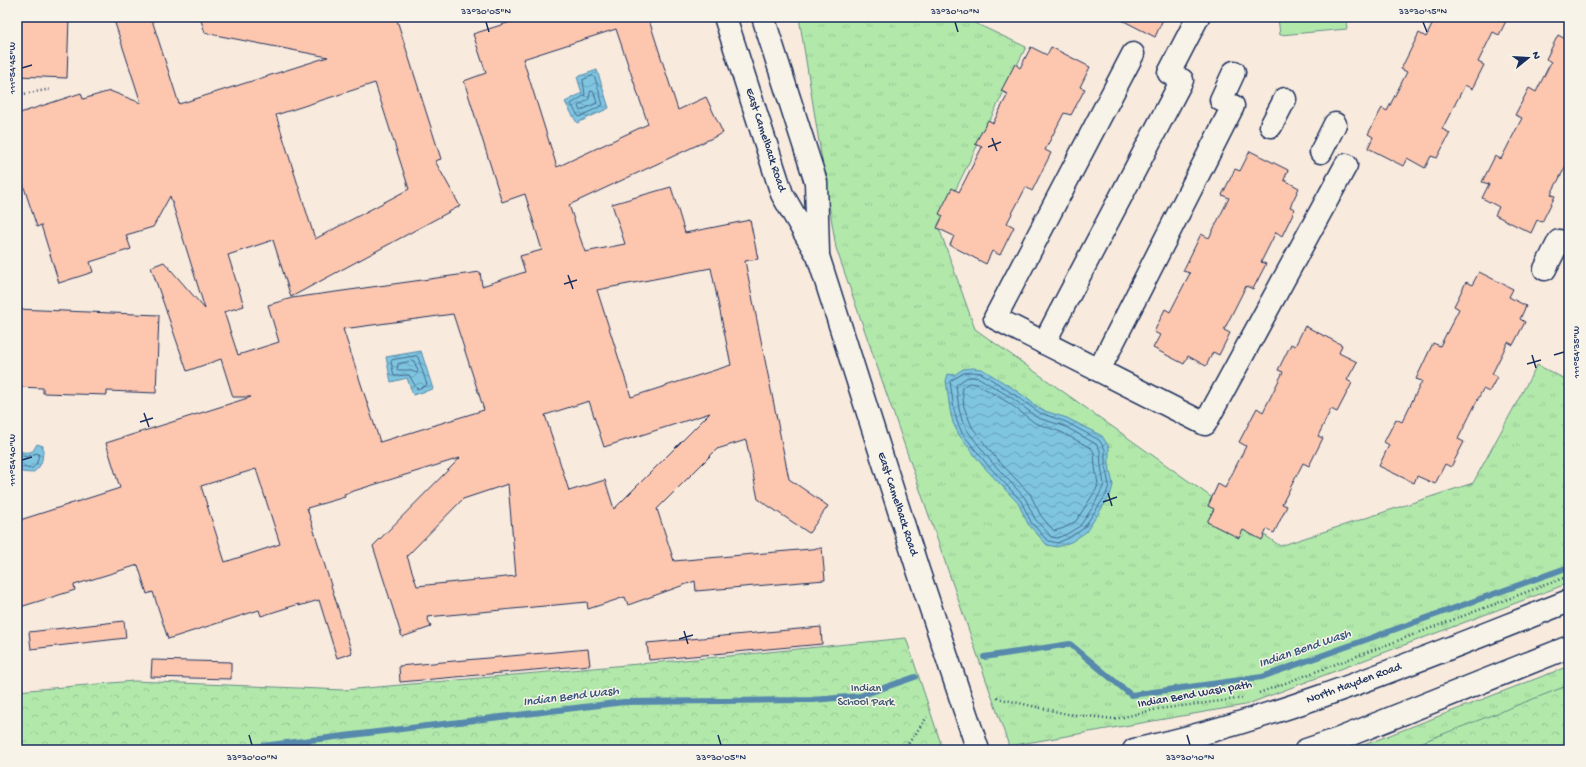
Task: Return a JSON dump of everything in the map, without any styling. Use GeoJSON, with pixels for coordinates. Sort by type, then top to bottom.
{"type":"FeatureCollection","features":[{"type":"Feature","properties":{"kind":"main road","name":"East Camelback Road"},"geometry":{"type":"LineString","coordinates":[[725,17],[782,194],[818,256],[916,563],[978,750]]}},
{"type":"Feature","properties":{"kind":"main road","name":"East Camelback Road"},"geometry":{"type":"LineString","coordinates":[[763,17],[816,182],[818,256]]}},
{"type":"Feature","properties":{"kind":"main road"},"geometry":{"type":"LineString","coordinates":[[1044,343],[1176,76],[1198,17]]}},
{"type":"Feature","properties":{"kind":"main road"},"geometry":{"type":"LineString","coordinates":[[1133,54],[995,318],[1205,424],[1346,165]]}},
{"type":"Feature","properties":{"kind":"main road"},"geometry":{"type":"LineString","coordinates":[[1099,370],[1227,103],[1234,72]]}},
{"type":"Feature","properties":{"kind":"main road"},"geometry":{"type":"LineString","coordinates":[[1271,126],[1285,99]]}},
{"type":"Feature","properties":{"kind":"main road"},"geometry":{"type":"LineString","coordinates":[[1321,152],[1335,124]]}},
{"type":"Feature","properties":{"kind":"main road"},"geometry":{"type":"LineString","coordinates":[[1545,269],[1559,241]]}},
{"type":"Feature","properties":{"kind":"main road","name":"North Hayden Road"},"geometry":{"type":"LineString","coordinates":[[1134,750],[1225,728],[1315,699],[1569,601]]}},
{"type":"Feature","properties":{"kind":"main road"},"geometry":{"type":"LineString","coordinates":[[1306,750],[1346,736],[1569,647]]}},
{"type":"Feature","properties":{"kind":"path"},"geometry":{"type":"LineString","coordinates":[[17,94],[52,89]]}},
{"type":"Feature","properties":{"kind":"path","name":"Indian Bend Wash path"},"geometry":{"type":"LineString","coordinates":[[1254,695],[1569,576]]}},
{"type":"Feature","properties":{"kind":"path","name":"Indian Bend Wash path"},"geometry":{"type":"LineString","coordinates":[[997,698],[1067,714],[1115,719],[1158,709],[1247,698]]}},
{"type":"Feature","properties":{"kind":"path"},"geometry":{"type":"LineString","coordinates":[[904,750],[928,717]]}},
{"type":"Feature","properties":{"kind":"green space"},"geometry":{"type":"Polygon","coordinates":[[[799,17],[962,17],[1026,47],[938,225],[975,329],[1280,546],[1473,483],[1537,365],[1569,381],[1569,583],[1245,705],[1009,746],[836,248],[799,17]]]}},
{"type":"Feature","properties":{"kind":"green space"},"geometry":{"type":"Polygon","coordinates":[[[1278,17],[1346,17],[1347,29],[1280,35],[1278,17]]]}},
{"type":"Feature","properties":{"kind":"green space","name":"Indian School Park"},"geometry":{"type":"Polygon","coordinates":[[[906,638],[943,750],[17,750],[17,691],[134,681],[344,690],[729,656],[906,638]]]}},
{"type":"Feature","properties":{"kind":"green space"},"geometry":{"type":"Polygon","coordinates":[[[1569,666],[1569,750],[1351,750],[1569,666]]]}},
{"type":"Feature","properties":{"kind":"green space"},"geometry":{"type":"Polygon","coordinates":[[[1569,685],[1569,750],[1402,750],[1569,685]]]}},
{"type":"Feature","properties":{"kind":"water"},"geometry":{"type":"Polygon","coordinates":[[[597,70],[609,108],[577,123],[565,102],[582,93],[577,77],[597,70]]]}},
{"type":"Feature","properties":{"kind":"water"},"geometry":{"type":"Polygon","coordinates":[[[421,351],[433,389],[413,395],[407,378],[391,382],[386,357],[421,351]]]}},
{"type":"Feature","properties":{"kind":"water"},"geometry":{"type":"Polygon","coordinates":[[[963,369],[982,369],[1017,391],[1042,410],[1067,418],[1102,436],[1109,447],[1109,465],[1113,485],[1110,496],[1086,532],[1071,542],[1057,547],[1047,545],[1028,524],[1018,503],[983,466],[959,435],[953,423],[946,381],[948,374],[954,375],[963,369]]]}},
{"type":"Feature","properties":{"kind":"water"},"geometry":{"type":"Polygon","coordinates":[[[37,444],[43,446],[42,458],[36,471],[32,473],[22,472],[17,469],[17,449],[23,452],[31,452],[37,444]]]}},
{"type":"Feature","properties":{"kind":"building"},"geometry":{"type":"Polygon","coordinates":[[[17,17],[69,17],[67,78],[17,76],[17,17]]]}},
{"type":"Feature","properties":{"kind":"building"},"geometry":{"type":"Polygon","coordinates":[[[113,17],[151,17],[179,104],[328,57],[205,33],[200,17],[396,17],[441,159],[435,161],[460,206],[291,297],[273,240],[228,255],[244,306],[224,312],[238,355],[279,342],[268,305],[292,298],[480,272],[482,286],[525,272],[520,256],[542,250],[525,194],[502,202],[464,81],[486,73],[473,34],[526,17],[648,17],[678,110],[706,97],[723,133],[569,205],[585,252],[625,244],[612,204],[671,187],[685,233],[750,220],[758,259],[745,261],[789,479],[828,506],[809,533],[758,499],[746,440],[717,449],[657,509],[674,561],[822,548],[825,580],[696,591],[695,581],[628,605],[625,597],[588,609],[587,602],[427,617],[431,627],[402,637],[373,546],[460,458],[344,494],[345,497],[307,508],[352,653],[337,658],[319,600],[299,606],[299,604],[261,616],[259,610],[168,639],[153,592],[147,594],[138,565],[74,585],[75,590],[17,608],[17,521],[120,488],[106,443],[251,397],[233,397],[221,359],[187,371],[151,267],[164,262],[205,309],[170,196],[153,227],[126,235],[131,249],[90,262],[93,272],[59,283],[41,225],[37,227],[17,166],[22,165],[17,149],[17,114],[81,93],[83,99],[110,91],[141,103],[113,17]],[[616,29],[523,59],[557,167],[648,124],[616,29]],[[375,83],[276,115],[315,239],[409,189],[375,83]],[[711,268],[597,290],[631,397],[731,365],[711,268]],[[453,314],[343,329],[380,442],[484,410],[453,314]],[[589,401],[545,415],[569,491],[605,480],[614,509],[710,413],[604,447],[589,401]],[[256,469],[201,486],[225,562],[280,544],[256,469]],[[508,484],[463,499],[407,556],[417,586],[516,576],[508,484]]]}},
{"type":"Feature","properties":{"kind":"building"},"geometry":{"type":"Polygon","coordinates":[[[1116,17],[1164,17],[1155,37],[1116,17]]]}},
{"type":"Feature","properties":{"kind":"building"},"geometry":{"type":"Polygon","coordinates":[[[1436,17],[1508,17],[1499,35],[1493,32],[1478,62],[1484,65],[1472,89],[1465,85],[1442,129],[1450,133],[1437,158],[1431,156],[1425,168],[1407,158],[1403,166],[1368,148],[1373,137],[1368,134],[1382,108],[1387,111],[1407,72],[1401,69],[1419,33],[1426,37],[1436,17]]]}},
{"type":"Feature","properties":{"kind":"building"},"geometry":{"type":"Polygon","coordinates":[[[1558,35],[1569,41],[1569,160],[1551,194],[1555,196],[1542,222],[1537,220],[1531,233],[1495,215],[1499,207],[1482,198],[1489,184],[1482,182],[1495,156],[1501,159],[1522,118],[1515,115],[1529,88],[1536,92],[1551,62],[1546,59],[1558,35]]]}},
{"type":"Feature","properties":{"kind":"building"},"geometry":{"type":"Polygon","coordinates":[[[1031,47],[1047,55],[1051,47],[1090,67],[1080,87],[1085,89],[1071,115],[1064,113],[1045,150],[1051,153],[1032,191],[1026,187],[1007,223],[1014,227],[1000,255],[992,251],[986,264],[950,245],[954,236],[937,228],[943,216],[939,214],[952,188],[959,192],[982,147],[975,144],[988,120],[993,123],[1008,94],[1001,91],[1015,64],[1020,68],[1031,47]]]}},
{"type":"Feature","properties":{"kind":"building"},"geometry":{"type":"Polygon","coordinates":[[[1250,151],[1288,170],[1284,180],[1299,188],[1290,207],[1295,209],[1282,236],[1276,232],[1261,262],[1266,264],[1253,289],[1246,286],[1224,330],[1230,333],[1219,355],[1213,352],[1206,366],[1188,356],[1184,364],[1153,348],[1160,335],[1154,332],[1165,309],[1170,312],[1190,273],[1183,271],[1201,234],[1209,238],[1229,198],[1222,195],[1235,169],[1240,171],[1250,151]]]}},
{"type":"Feature","properties":{"kind":"building"},"geometry":{"type":"Polygon","coordinates":[[[1479,272],[1513,289],[1509,297],[1526,306],[1520,319],[1525,322],[1513,345],[1508,342],[1492,374],[1497,377],[1489,392],[1483,389],[1458,439],[1464,442],[1451,467],[1445,464],[1435,484],[1417,476],[1414,483],[1379,466],[1389,445],[1384,442],[1396,419],[1402,422],[1422,381],[1416,379],[1433,343],[1440,346],[1459,309],[1454,306],[1466,282],[1472,285],[1479,272]]]}},
{"type":"Feature","properties":{"kind":"building"},"geometry":{"type":"Polygon","coordinates":[[[17,309],[159,315],[156,393],[107,391],[107,395],[43,393],[43,388],[17,387],[17,309]]]}},
{"type":"Feature","properties":{"kind":"building"},"geometry":{"type":"Polygon","coordinates":[[[1305,326],[1342,345],[1339,353],[1357,362],[1347,380],[1352,383],[1337,412],[1331,409],[1318,436],[1323,438],[1309,466],[1303,463],[1282,504],[1287,506],[1274,533],[1267,529],[1262,540],[1243,530],[1239,538],[1207,522],[1214,509],[1208,506],[1218,484],[1225,488],[1246,446],[1239,442],[1257,408],[1263,412],[1283,372],[1278,370],[1291,344],[1295,346],[1305,326]]]}},
{"type":"Feature","properties":{"kind":"building"},"geometry":{"type":"Polygon","coordinates":[[[124,621],[126,638],[31,649],[29,632],[124,621]]]}},
{"type":"Feature","properties":{"kind":"building"},"geometry":{"type":"Polygon","coordinates":[[[821,627],[822,644],[649,660],[647,643],[821,627]]]}},
{"type":"Feature","properties":{"kind":"building"},"geometry":{"type":"Polygon","coordinates":[[[588,649],[590,665],[400,682],[399,666],[588,649]]]}},
{"type":"Feature","properties":{"kind":"building"},"geometry":{"type":"Polygon","coordinates":[[[152,660],[231,662],[231,679],[151,677],[152,660]]]}},
{"type":"Feature","properties":{"kind":"waterway","name":"Indian Bend Wash"},"geometry":{"type":"LineString","coordinates":[[984,657],[1070,644],[1131,695],[1262,677],[1569,567]]}},
{"type":"Feature","properties":{"kind":"waterway","name":"Indian Bend Wash"},"geometry":{"type":"LineString","coordinates":[[229,750],[624,702],[813,700],[860,696],[915,677]]}}]}
